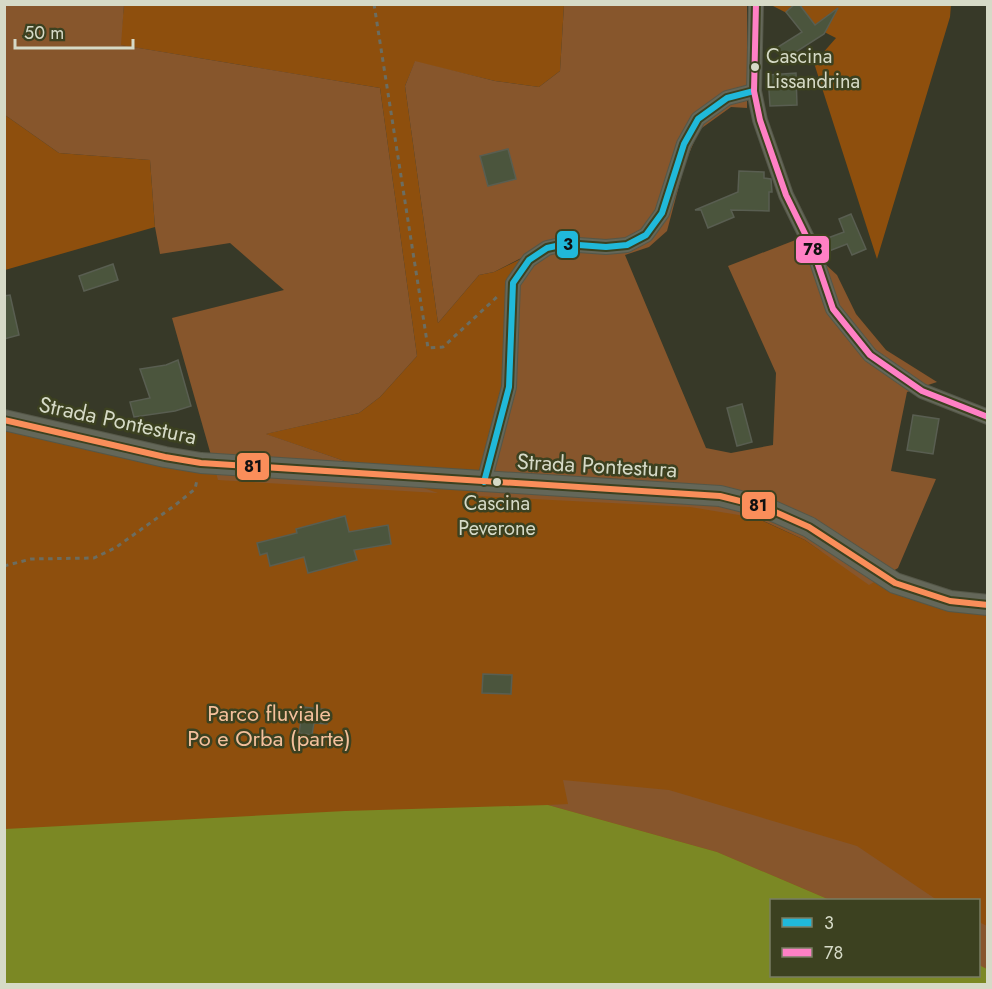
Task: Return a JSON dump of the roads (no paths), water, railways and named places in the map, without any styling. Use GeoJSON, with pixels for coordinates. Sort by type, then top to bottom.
{"type":"FeatureCollection","features":[{"type":"Feature","properties":{"kind":"main road","name":"Strada Pontestura"},"geometry":{"type":"LineString","coordinates":[[4,420],[165,458],[201,463],[720,496],[764,507],[809,527],[895,583],[950,601],[987,605]]}},
{"type":"Feature","properties":{"kind":"street"},"geometry":{"type":"LineString","coordinates":[[756,4],[754,91],[760,120],[786,195],[813,250],[833,309],[870,355],[922,391],[987,417]]}},
{"type":"Feature","properties":{"kind":"street"},"geometry":{"type":"LineString","coordinates":[[484,482],[509,387],[513,283],[529,260],[547,248],[565,244],[606,247],[627,245],[646,235],[662,213],[684,144],[698,119],[727,98],[754,91]]}},
{"type":"Feature","properties":{"kind":"place","name":"Cascina Lissandrina"},"geometry":{"type":"Point","coordinates":[755,67]}},
{"type":"Feature","properties":{"kind":"place","name":"Cascina Peverone"},"geometry":{"type":"Point","coordinates":[497,482]}},
{"type":"Feature","properties":{"kind":"park label","name":"Parco fluviale Po e Orba (parte)"},"geometry":{"type":"Point","coordinates":[269,726]}}]}
